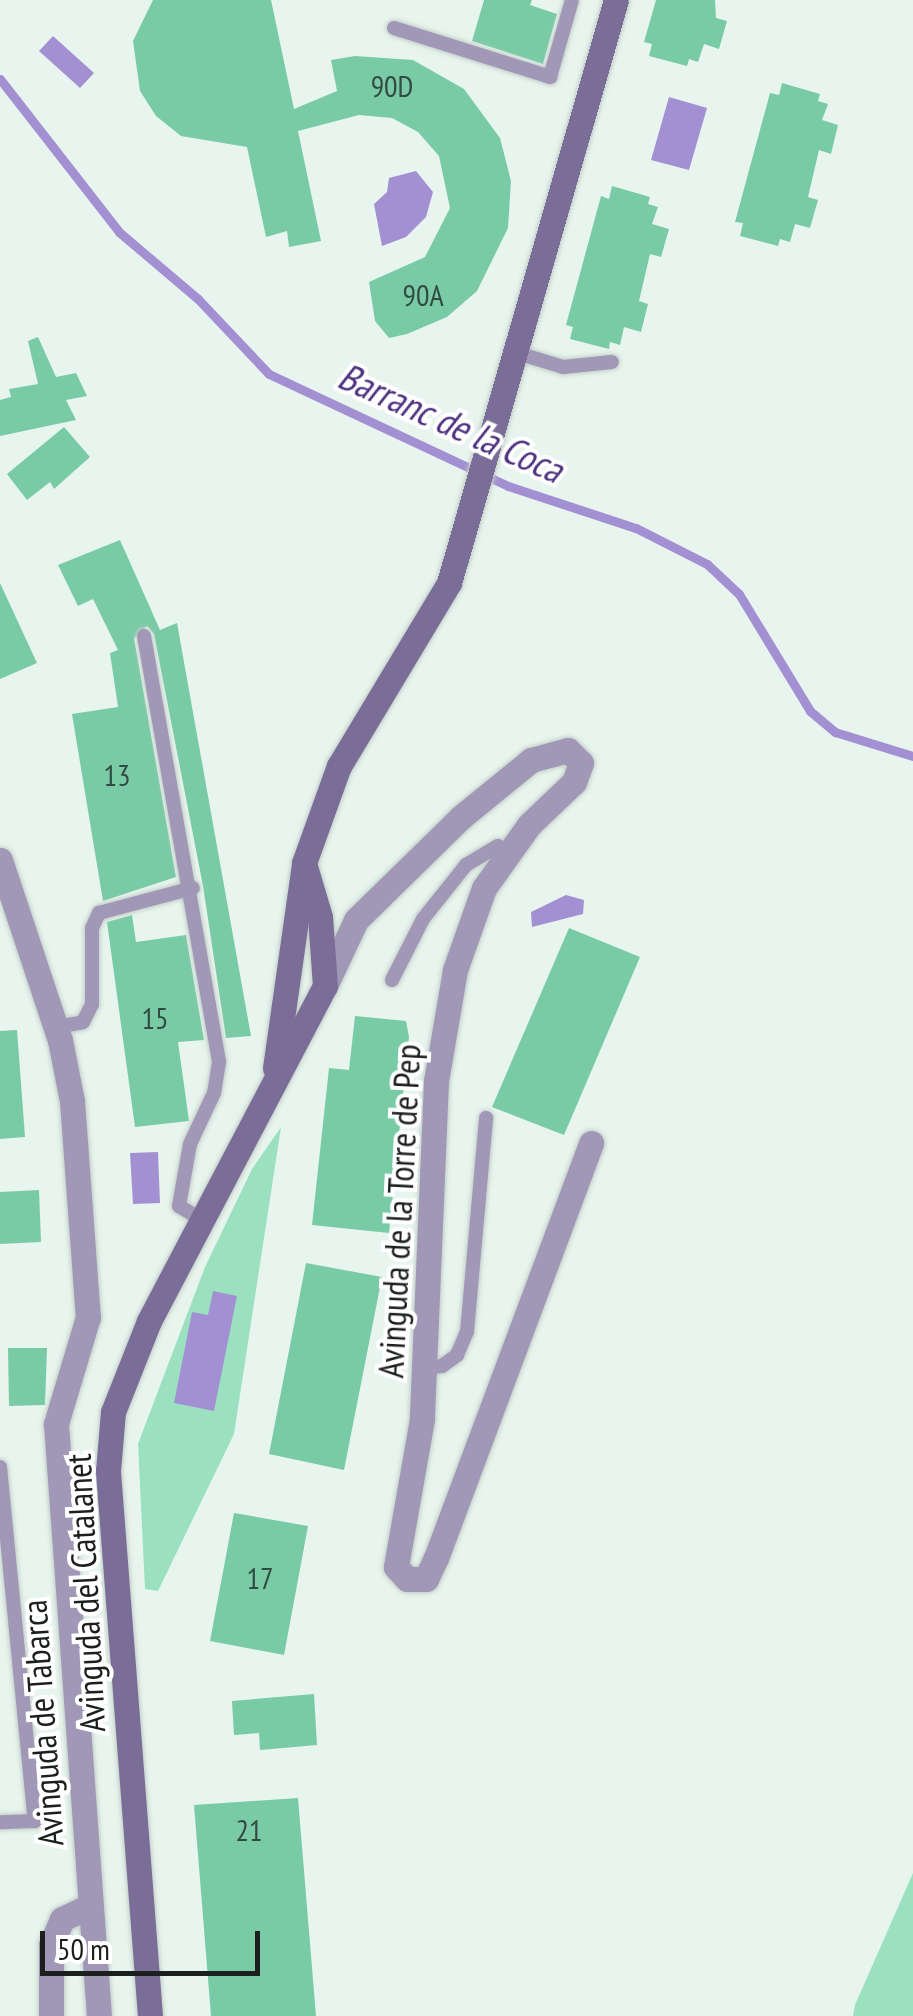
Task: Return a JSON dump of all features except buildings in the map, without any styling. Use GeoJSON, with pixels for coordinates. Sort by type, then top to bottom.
{"type":"FeatureCollection","features":[{"type":"Feature","properties":{"kind":"main road","name":"Avinguda del Catalanet"},"geometry":{"type":"LineString","coordinates":[[273,1083],[304,863],[339,766],[449,582],[616,0]]}},
{"type":"Feature","properties":{"kind":"main road"},"geometry":{"type":"LineString","coordinates":[[304,863],[320,917],[326,986]]}},
{"type":"Feature","properties":{"kind":"main road","name":"Avinguda del Catalanet"},"geometry":{"type":"LineString","coordinates":[[150,2016],[108,1471],[113,1412],[124,1378],[202,1220],[326,986]]}},
{"type":"Feature","properties":{"kind":"street","name":"Avinguda de la Torre de Pep"},"geometry":{"type":"LineString","coordinates":[[326,986],[356,920],[460,818],[531,760],[568,750],[582,763],[574,782],[507,852],[484,888],[455,970],[436,1081],[424,1368],[396,1567],[407,1579],[426,1578],[436,1558],[591,1144]]}},
{"type":"Feature","properties":{"kind":"street","name":"Avinguda del Catalanet"},"geometry":{"type":"LineString","coordinates":[[0,860],[58,1033],[72,1101],[88,1318],[56,1424]]}},
{"type":"Feature","properties":{"kind":"street","name":"Avinguda de Tabarca"},"geometry":{"type":"LineString","coordinates":[[56,1424],[100,2016]]}},
{"type":"Feature","properties":{"kind":"street"},"geometry":{"type":"LineString","coordinates":[[51,2016],[51,1946],[62,1919],[90,1906]]}},
{"type":"Feature","properties":{"kind":"lane"},"geometry":{"type":"LineString","coordinates":[[394,28],[550,77],[572,0]]}},
{"type":"Feature","properties":{"kind":"lane"},"geometry":{"type":"LineString","coordinates":[[514,352],[563,366],[612,362]]}},
{"type":"Feature","properties":{"kind":"lane"},"geometry":{"type":"LineString","coordinates":[[144,636],[193,888],[218,1062],[214,1093],[190,1144],[179,1206],[202,1220]]}},
{"type":"Feature","properties":{"kind":"lane"},"geometry":{"type":"LineString","coordinates":[[392,980],[422,919],[466,865],[498,846],[507,852]]}},
{"type":"Feature","properties":{"kind":"lane"},"geometry":{"type":"LineString","coordinates":[[58,1033],[83,1022],[92,1004],[92,928],[99,914],[193,888]]}},
{"type":"Feature","properties":{"kind":"lane"},"geometry":{"type":"LineString","coordinates":[[424,1368],[457,1355],[467,1332],[486,1118]]}},
{"type":"Feature","properties":{"kind":"lane"},"geometry":{"type":"LineString","coordinates":[[0,1467],[36,1821],[0,1822]]}},
{"type":"Feature","properties":{"kind":"green space"},"geometry":{"type":"Polygon","coordinates":[[[281,1127],[234,1434],[158,1591],[145,1589],[138,1444],[205,1267],[252,1169],[281,1127]]]}},
{"type":"Feature","properties":{"kind":"green space"},"geometry":{"type":"Polygon","coordinates":[[[913,1873],[913,2016],[853,2016],[855,2005],[913,1873]]]}},
{"type":"Feature","properties":{"kind":"shaded area"},"geometry":{"type":"Polygon","coordinates":[[[53,36],[94,73],[80,88],[39,51],[53,36]]]}},
{"type":"Feature","properties":{"kind":"shaded area"},"geometry":{"type":"Polygon","coordinates":[[[669,97],[707,108],[689,170],[651,160],[669,97]]]}},
{"type":"Feature","properties":{"kind":"shaded area"},"geometry":{"type":"Polygon","coordinates":[[[416,171],[433,192],[426,217],[406,237],[382,246],[374,204],[387,192],[389,178],[416,171]]]}},
{"type":"Feature","properties":{"kind":"shaded area"},"geometry":{"type":"Polygon","coordinates":[[[566,895],[584,900],[583,914],[532,927],[531,912],[566,895]]]}},
{"type":"Feature","properties":{"kind":"shaded area"},"geometry":{"type":"Polygon","coordinates":[[[158,1152],[160,1203],[133,1204],[130,1153],[158,1152]]]}},
{"type":"Feature","properties":{"kind":"shaded area"},"geometry":{"type":"Polygon","coordinates":[[[213,1291],[237,1296],[214,1411],[174,1403],[192,1312],[208,1315],[213,1291]]]}},
{"type":"Feature","properties":{"kind":"waterway","name":"Barranc de la Coca"},"geometry":{"type":"LineString","coordinates":[[0,79],[119,232],[198,299],[269,374],[508,486],[636,528],[707,564],[739,594],[810,711],[835,732],[913,756]]}}]}
